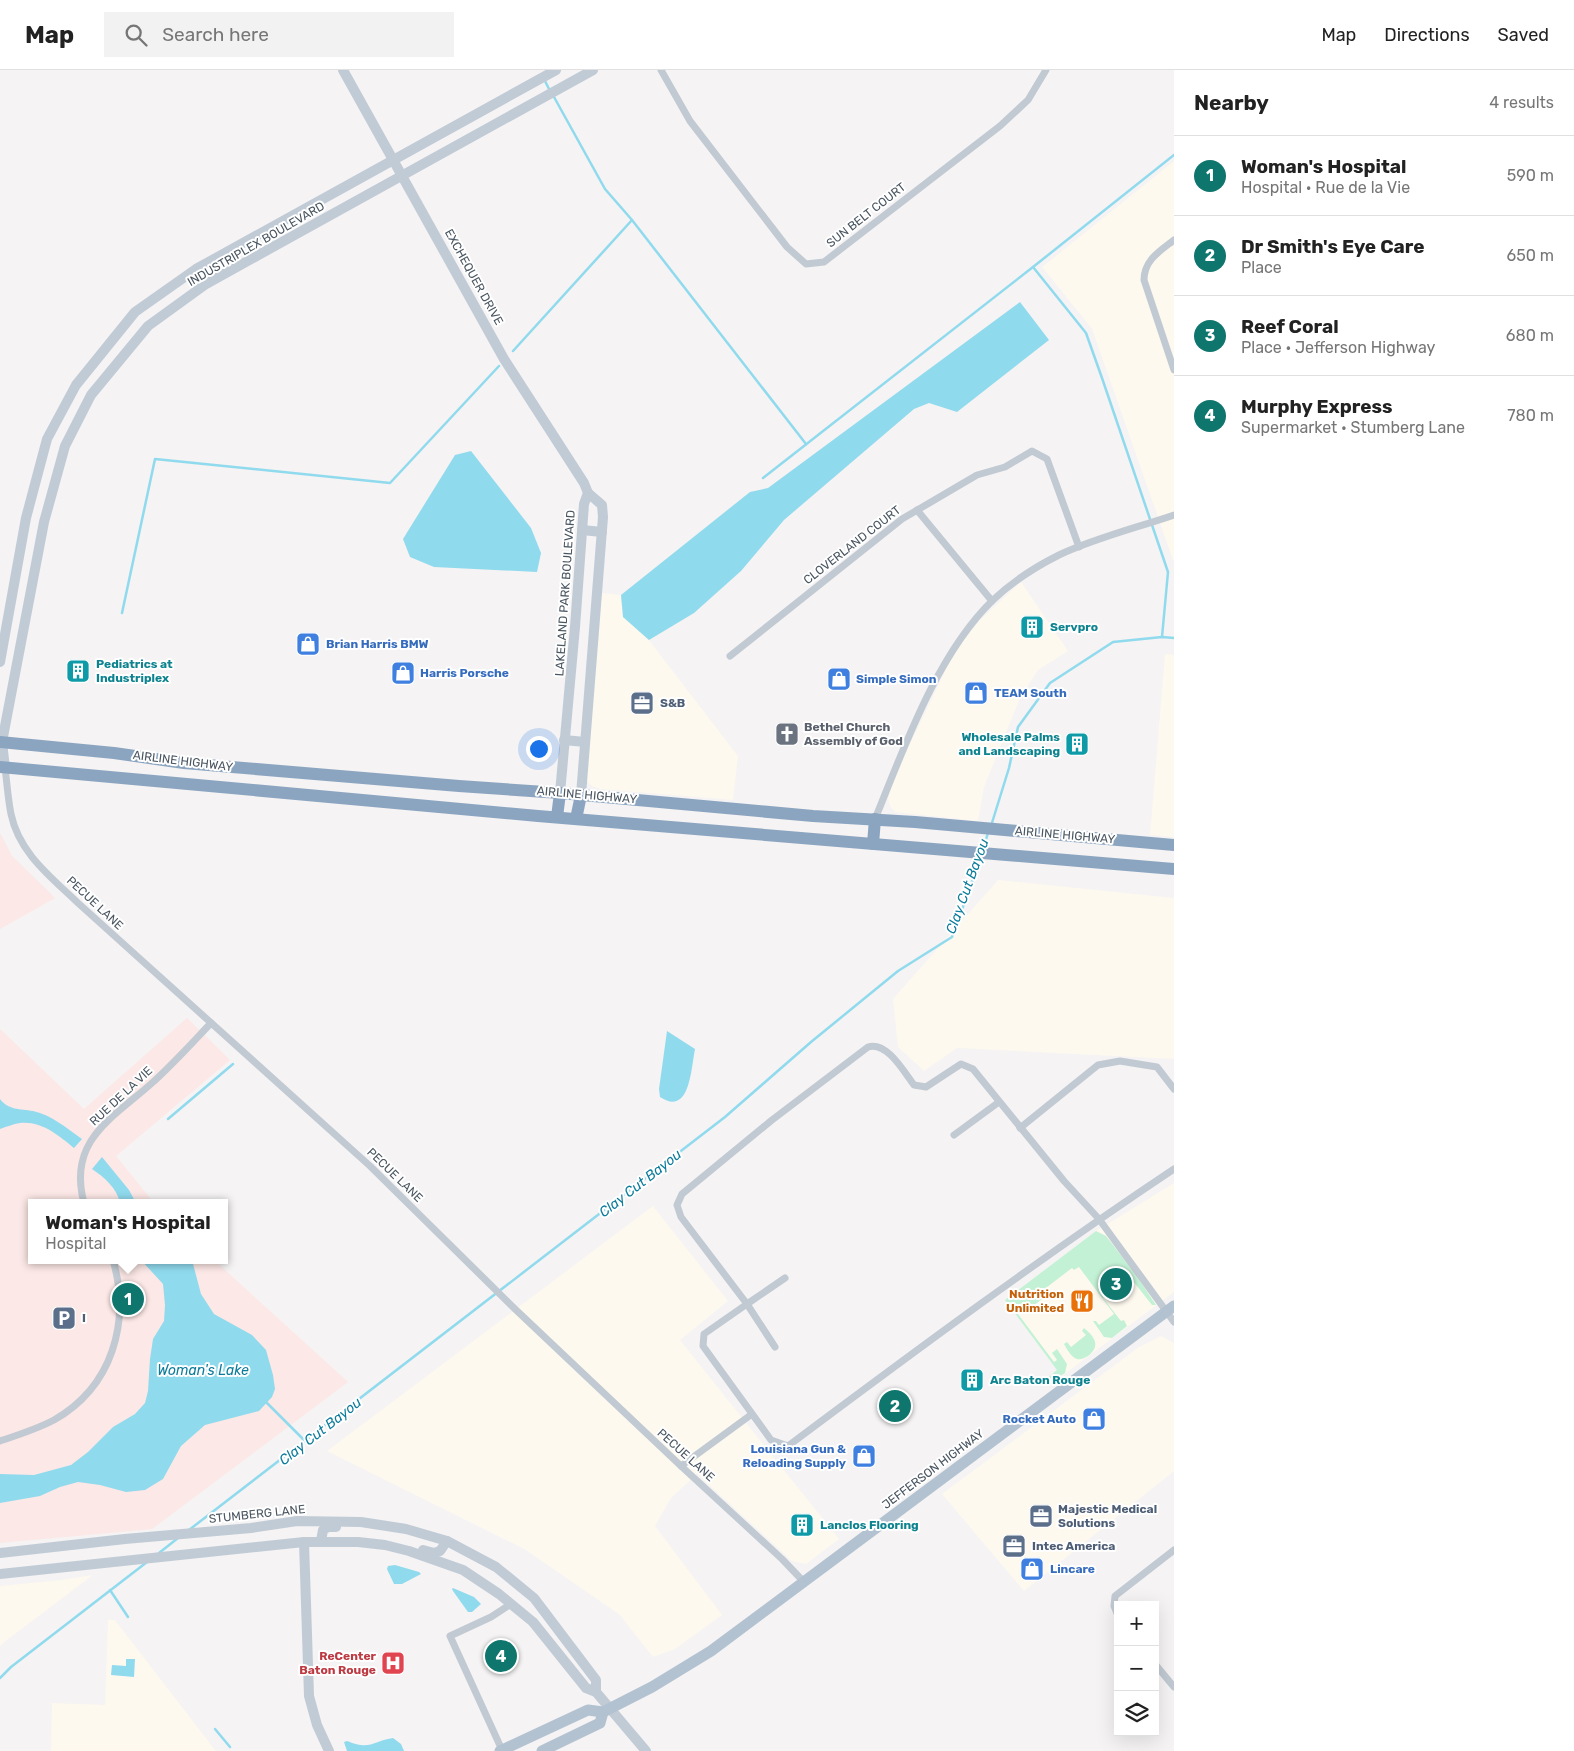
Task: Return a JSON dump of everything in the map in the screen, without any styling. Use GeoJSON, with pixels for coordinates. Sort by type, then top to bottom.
{"type":"FeatureCollection","features":[{"type":"Feature","properties":{"kind":"highway","name":"AIRLINE HIGHWAY"},"geometry":{"type":"LineString","coordinates":[[1,742],[114,753],[184,763],[1174,845]]}},
{"type":"Feature","properties":{"kind":"highway","name":"AIRLINE HIGHWAY"},"geometry":{"type":"LineString","coordinates":[[2,765],[455,809],[1173,869]]}},
{"type":"Feature","properties":{"kind":"highway"},"geometry":{"type":"LineString","coordinates":[[455,809],[459,786]]}},
{"type":"Feature","properties":{"kind":"highway"},"geometry":{"type":"LineString","coordinates":[[557,817],[560,793]]}},
{"type":"Feature","properties":{"kind":"highway"},"geometry":{"type":"LineString","coordinates":[[576,819],[581,795]]}},
{"type":"Feature","properties":{"kind":"highway"},"geometry":{"type":"LineString","coordinates":[[873,844],[875,819]]}},
{"type":"Feature","properties":{"kind":"highway"},"geometry":{"type":"LineString","coordinates":[[1173,869],[1174,845]]}},
{"type":"Feature","properties":{"kind":"main road","name":"JEFFERSON HIGHWAY"},"geometry":{"type":"LineString","coordinates":[[501,1750],[588,1710],[607,1710],[652,1687],[693,1662],[804,1582],[1170,1309]]}},
{"type":"Feature","properties":{"kind":"main road","name":"JEFFERSON HIGHWAY"},"geometry":{"type":"LineString","coordinates":[[542,1751],[600,1723],[607,1710]]}},
{"type":"Feature","properties":{"kind":"street","name":"EXCHEQUER DRIVE"},"geometry":{"type":"LineString","coordinates":[[343,70],[504,359],[584,483],[588,493]]}},
{"type":"Feature","properties":{"kind":"street","name":"INDUSTRIPLEX BOULEVARD"},"geometry":{"type":"LineString","coordinates":[[0,662],[26,518],[47,439],[76,385],[135,312],[196,269],[556,70]]}},
{"type":"Feature","properties":{"kind":"street","name":"INDUSTRIPLEX BOULEVARD"},"geometry":{"type":"LineString","coordinates":[[2,765],[1,742],[44,522],[65,446],[91,395],[148,326],[206,284],[592,70]]}},
{"type":"Feature","properties":{"kind":"street","name":"SUN BELT COURT"},"geometry":{"type":"LineString","coordinates":[[660,70],[690,121],[787,246],[806,264],[824,262],[1000,126],[1028,100],[1046,70]]}},
{"type":"Feature","properties":{"kind":"street"},"geometry":{"type":"LineString","coordinates":[[1174,240],[1151,259],[1144,275],[1145,286],[1174,370]]}},
{"type":"Feature","properties":{"kind":"street","name":"CLOVERLAND COURT"},"geometry":{"type":"LineString","coordinates":[[730,656],[902,518],[977,476],[1005,467],[1032,451],[1047,459],[1079,547]]}},
{"type":"Feature","properties":{"kind":"street","name":"LAKELAND PARK BOULEVARD"},"geometry":{"type":"LineString","coordinates":[[560,793],[584,504],[588,493]]}},
{"type":"Feature","properties":{"kind":"street"},"geometry":{"type":"LineString","coordinates":[[581,795],[602,532],[602,505],[588,493]]}},
{"type":"Feature","properties":{"kind":"street"},"geometry":{"type":"LineString","coordinates":[[917,510],[992,601]]}},
{"type":"Feature","properties":{"kind":"street"},"geometry":{"type":"LineString","coordinates":[[875,819],[914,725],[950,654],[967,630],[992,601],[1027,573],[1060,554],[1174,515]]}},
{"type":"Feature","properties":{"kind":"street"},"geometry":{"type":"LineString","coordinates":[[582,530],[602,532]]}},
{"type":"Feature","properties":{"kind":"street"},"geometry":{"type":"LineString","coordinates":[[575,627],[594,629]]}},
{"type":"Feature","properties":{"kind":"street"},"geometry":{"type":"LineString","coordinates":[[569,696],[588,699]]}},
{"type":"Feature","properties":{"kind":"street"},"geometry":{"type":"LineString","coordinates":[[564,740],[585,742]]}},
{"type":"Feature","properties":{"kind":"street","name":"PECUE LANE"},"geometry":{"type":"LineString","coordinates":[[2,765],[11,815],[16,831],[24,848],[33,860],[78,904],[370,1166],[478,1274],[782,1559],[804,1582]]}},
{"type":"Feature","properties":{"kind":"street","name":"RUE DE LA VIE"},"geometry":{"type":"LineString","coordinates":[[83,1199],[81,1181],[82,1164],[87,1149],[96,1133],[110,1118],[154,1082],[211,1023]]}},
{"type":"Feature","properties":{"kind":"street"},"geometry":{"type":"LineString","coordinates":[[775,1347],[747,1304],[681,1216],[677,1205],[682,1194],[772,1120],[871,1045],[889,1052],[914,1085],[926,1087],[962,1064],[973,1069],[1064,1181],[1099,1219],[1170,1309],[1174,1322]]}},
{"type":"Feature","properties":{"kind":"street"},"geometry":{"type":"LineString","coordinates":[[1020,1128],[1098,1065],[1120,1061],[1157,1067],[1174,1089]]}},
{"type":"Feature","properties":{"kind":"street"},"geometry":{"type":"LineString","coordinates":[[954,1135],[999,1102]]}},
{"type":"Feature","properties":{"kind":"street"},"geometry":{"type":"LineString","coordinates":[[785,1278],[704,1334],[703,1346],[771,1440],[788,1446],[988,1297],[1174,1169]]}},
{"type":"Feature","properties":{"kind":"street"},"geometry":{"type":"LineString","coordinates":[[0,1441],[54,1420],[81,1399],[97,1380],[110,1356],[118,1328],[121,1307],[115,1264]]}},
{"type":"Feature","properties":{"kind":"street"},"geometry":{"type":"LineString","coordinates":[[681,1466],[752,1414]]}},
{"type":"Feature","properties":{"kind":"street","name":"STUMBERG LANE"},"geometry":{"type":"LineString","coordinates":[[0,1553],[125,1539],[251,1528],[297,1521],[354,1522],[406,1529],[447,1540],[496,1567],[534,1598],[596,1680],[596,1692],[607,1710],[646,1751]]}},
{"type":"Feature","properties":{"kind":"street"},"geometry":{"type":"LineString","coordinates":[[321,1541],[321,1533],[325,1528],[346,1526],[354,1522]]}},
{"type":"Feature","properties":{"kind":"street"},"geometry":{"type":"LineString","coordinates":[[409,1551],[416,1547],[434,1554],[440,1551],[447,1540]]}},
{"type":"Feature","properties":{"kind":"street"},"geometry":{"type":"LineString","coordinates":[[304,1542],[309,1696],[317,1725],[329,1751]]}},
{"type":"Feature","properties":{"kind":"street","name":"STUMBERG LANE"},"geometry":{"type":"LineString","coordinates":[[0,1574],[304,1542],[372,1543],[409,1551],[463,1570],[533,1622],[586,1688],[596,1692]]}},
{"type":"Feature","properties":{"kind":"street"},"geometry":{"type":"LineString","coordinates":[[1114,1601],[1115,1596],[1174,1550]]}},
{"type":"Feature","properties":{"kind":"street"},"geometry":{"type":"LineString","coordinates":[[501,1750],[450,1636],[491,1617],[511,1604]]}},
{"type":"Feature","properties":{"kind":"street"},"geometry":{"type":"LineString","coordinates":[[1159,1669],[1174,1687]]}},
{"type":"Feature","properties":{"kind":"shaded area"},"geometry":{"type":"Polygon","coordinates":[[[1174,161],[1174,563],[1092,329],[1042,267],[1174,161]]]}},
{"type":"Feature","properties":{"kind":"shaded area"},"geometry":{"type":"Polygon","coordinates":[[[1021,582],[1068,651],[1038,670],[1020,698],[984,787],[978,821],[895,812],[890,806],[888,799],[892,781],[947,667],[961,644],[980,620],[1021,582]]]}},
{"type":"Feature","properties":{"kind":"shaded area"},"geometry":{"type":"Polygon","coordinates":[[[602,593],[621,595],[623,617],[649,640],[738,756],[733,800],[600,789],[592,786],[587,781],[586,774],[602,593]]]}},
{"type":"Feature","properties":{"kind":"shaded area"},"geometry":{"type":"Polygon","coordinates":[[[1165,654],[1174,655],[1174,837],[1150,835],[1165,654]]]}},
{"type":"Feature","properties":{"kind":"shaded area"},"geometry":{"type":"Polygon","coordinates":[[[0,833],[12,856],[55,898],[0,929],[0,833]]]}},
{"type":"Feature","properties":{"kind":"shaded area"},"geometry":{"type":"Polygon","coordinates":[[[998,880],[1174,898],[1174,1059],[957,1048],[924,1071],[898,1047],[893,999],[998,880]]]}},
{"type":"Feature","properties":{"kind":"shaded area"},"geometry":{"type":"Polygon","coordinates":[[[187,1018],[230,1060],[116,1156],[151,1199],[28,1199],[28,1264],[218,1264],[348,1382],[152,1529],[0,1543],[0,1029],[84,1109],[187,1018]]]}},
{"type":"Feature","properties":{"kind":"shaded area"},"geometry":{"type":"Polygon","coordinates":[[[1174,1183],[1174,1292],[1062,1376],[1005,1300],[1096,1231],[1174,1183]]]}},
{"type":"Feature","properties":{"kind":"shaded area"},"geometry":{"type":"Polygon","coordinates":[[[653,1206],[728,1301],[680,1340],[839,1539],[806,1564],[792,1561],[697,1474],[671,1498],[655,1526],[722,1615],[675,1649],[653,1657],[620,1615],[526,1550],[327,1451],[653,1206]]]}},
{"type":"Feature","properties":{"kind":"shaded area"},"geometry":{"type":"Polygon","coordinates":[[[1161,1336],[1174,1343],[1174,1471],[1024,1591],[942,1494],[1139,1347],[1161,1336]]]}},
{"type":"Feature","properties":{"kind":"shaded area"},"geometry":{"type":"Polygon","coordinates":[[[93,1575],[3,1643],[0,1646],[0,1586],[93,1575]]]}},
{"type":"Feature","properties":{"kind":"shaded area"},"geometry":{"type":"Polygon","coordinates":[[[108,1620],[115,1620],[216,1751],[51,1751],[52,1703],[105,1705],[108,1620]]]}},
{"type":"Feature","properties":{"kind":"green space"},"geometry":{"type":"Polygon","coordinates":[[[1096,1231],[1106,1236],[1134,1272],[1156,1305],[1152,1305],[1129,1276],[1125,1278],[1119,1271],[1103,1283],[1109,1293],[1103,1298],[1121,1321],[1124,1320],[1127,1326],[1112,1338],[1104,1337],[1093,1321],[1096,1321],[1099,1325],[1114,1314],[1079,1267],[1074,1270],[1072,1268],[1038,1294],[1042,1299],[1028,1310],[1023,1305],[1015,1310],[1054,1362],[1057,1360],[1052,1353],[1057,1349],[1067,1364],[1065,1373],[1048,1384],[1044,1381],[1057,1370],[1005,1300],[1096,1231]]]}},
{"type":"Feature","properties":{"kind":"green space"},"geometry":{"type":"Polygon","coordinates":[[[1084,1328],[1094,1338],[1095,1345],[1088,1356],[1077,1359],[1071,1355],[1064,1344],[1067,1342],[1071,1347],[1086,1335],[1082,1331],[1084,1328]]]}},
{"type":"Feature","properties":{"kind":"water"},"geometry":{"type":"Polygon","coordinates":[[[1020,302],[1049,340],[957,412],[929,403],[914,409],[784,520],[741,571],[694,613],[649,640],[623,617],[621,595],[750,492],[768,488],[1020,302]]]}},
{"type":"Feature","properties":{"kind":"water"},"geometry":{"type":"Polygon","coordinates":[[[471,451],[531,528],[541,553],[537,572],[434,567],[410,557],[403,539],[455,455],[471,451]]]}},
{"type":"Feature","properties":{"kind":"water"},"geometry":{"type":"Polygon","coordinates":[[[667,1031],[695,1049],[687,1088],[678,1101],[670,1101],[660,1097],[659,1089],[667,1031]]]}},
{"type":"Feature","properties":{"kind":"water"},"geometry":{"type":"Polygon","coordinates":[[[0,1099],[11,1107],[40,1113],[59,1122],[82,1139],[74,1148],[49,1130],[35,1124],[20,1123],[0,1129],[0,1099]]]}},
{"type":"Feature","properties":{"kind":"water"},"geometry":{"type":"Polygon","coordinates":[[[102,1157],[129,1190],[134,1199],[118,1199],[113,1188],[92,1169],[102,1157]]]}},
{"type":"Feature","properties":{"kind":"water","name":"Woman's Lake"},"geometry":{"type":"Polygon","coordinates":[[[145,1264],[193,1264],[201,1294],[214,1314],[252,1335],[266,1350],[275,1389],[272,1397],[259,1411],[205,1425],[181,1446],[163,1479],[145,1490],[126,1492],[100,1485],[78,1482],[60,1487],[40,1496],[0,1503],[0,1474],[34,1475],[71,1465],[88,1452],[113,1427],[135,1414],[145,1403],[153,1339],[164,1321],[163,1284],[145,1264]]]}},
{"type":"Feature","properties":{"kind":"water"},"geometry":{"type":"Polygon","coordinates":[[[395,1565],[421,1574],[402,1584],[394,1584],[387,1569],[388,1566],[395,1565]]]}},
{"type":"Feature","properties":{"kind":"water"},"geometry":{"type":"Polygon","coordinates":[[[453,1588],[474,1597],[481,1604],[472,1612],[468,1612],[453,1591],[453,1588]]]}},
{"type":"Feature","properties":{"kind":"water"},"geometry":{"type":"Polygon","coordinates":[[[126,1659],[135,1659],[134,1677],[111,1675],[112,1665],[126,1666],[126,1659]]]}},
{"type":"Feature","properties":{"kind":"water"},"geometry":{"type":"Polygon","coordinates":[[[393,1738],[401,1744],[404,1751],[347,1751],[344,1742],[367,1745],[393,1738]]]}},
{"type":"Feature","properties":{"kind":"waterway"},"geometry":{"type":"LineString","coordinates":[[545,81],[549,89]]}},
{"type":"Feature","properties":{"kind":"waterway"},"geometry":{"type":"LineString","coordinates":[[554,97],[605,189],[632,220]]}},
{"type":"Feature","properties":{"kind":"waterway"},"geometry":{"type":"LineString","coordinates":[[1162,637],[1168,572],[1102,378],[1086,333],[1033,267],[1174,155]]}},
{"type":"Feature","properties":{"kind":"waterway"},"geometry":{"type":"LineString","coordinates":[[513,351],[632,220],[806,444]]}},
{"type":"Feature","properties":{"kind":"waterway"},"geometry":{"type":"LineString","coordinates":[[763,478],[1033,267]]}},
{"type":"Feature","properties":{"kind":"waterway"},"geometry":{"type":"LineString","coordinates":[[122,613],[155,459],[390,483],[499,366]]}},
{"type":"Feature","properties":{"kind":"waterway","name":"Clay Cut Bayou"},"geometry":{"type":"LineString","coordinates":[[991,826],[1009,768],[1018,727],[1050,683],[1113,642],[1162,637],[1174,638]]}},
{"type":"Feature","properties":{"kind":"waterway","name":"Clay Cut Bayou"},"geometry":{"type":"LineString","coordinates":[[983,849],[988,833]]}},
{"type":"Feature","properties":{"kind":"waterway","name":"Clay Cut Bayou"},"geometry":{"type":"LineString","coordinates":[[189,1530],[725,1117],[811,1042],[898,971],[952,937],[981,857]]}},
{"type":"Feature","properties":{"kind":"waterway"},"geometry":{"type":"LineString","coordinates":[[168,1119],[233,1064]]}},
{"type":"Feature","properties":{"kind":"waterway"},"geometry":{"type":"LineString","coordinates":[[265,1401],[305,1441]]}},
{"type":"Feature","properties":{"kind":"waterway","name":"Clay Cut Bayou"},"geometry":{"type":"LineString","coordinates":[[159,1553],[178,1538]]}},
{"type":"Feature","properties":{"kind":"waterway","name":"Clay Cut Bayou"},"geometry":{"type":"LineString","coordinates":[[0,1678],[11,1667],[147,1562]]}},
{"type":"Feature","properties":{"kind":"waterway"},"geometry":{"type":"LineString","coordinates":[[110,1590],[128,1617]]}},
{"type":"Feature","properties":{"kind":"waterway"},"geometry":{"type":"LineString","coordinates":[[215,1729],[230,1747]]}},
{"type":"Feature","properties":{"kind":"place","name":"Servpro"},"geometry":{"type":"Point","coordinates":[1032,627]}},
{"type":"Feature","properties":{"kind":"place","name":"Brian Harris BMW"},"geometry":{"type":"Point","coordinates":[308,644]}},
{"type":"Feature","properties":{"kind":"place","name":"Pediatrics at Industriplex"},"geometry":{"type":"Point","coordinates":[78,671]}},
{"type":"Feature","properties":{"kind":"place","name":"Harris Porsche"},"geometry":{"type":"Point","coordinates":[403,673]}},
{"type":"Feature","properties":{"kind":"place","name":"Simple Simon"},"geometry":{"type":"Point","coordinates":[839,679]}},
{"type":"Feature","properties":{"kind":"place","name":"TEAM South"},"geometry":{"type":"Point","coordinates":[976,693]}},
{"type":"Feature","properties":{"kind":"place","name":"S&B"},"geometry":{"type":"Point","coordinates":[642,703]}},
{"type":"Feature","properties":{"kind":"place","name":"Bethel Church Assembly of God"},"geometry":{"type":"Point","coordinates":[787,734]}},
{"type":"Feature","properties":{"kind":"place","name":"Wholesale Palms and Landscaping"},"geometry":{"type":"Point","coordinates":[1077,744]}},
{"type":"Feature","properties":{"kind":"place","name":"Reef Coral"},"geometry":{"type":"Point","coordinates":[1116,1284]}},
{"type":"Feature","properties":{"kind":"place","name":"Woman's Hospital"},"geometry":{"type":"Point","coordinates":[128,1299]}},
{"type":"Feature","properties":{"kind":"place","name":"Nutrition Unlimited"},"geometry":{"type":"Point","coordinates":[1082,1301]}},
{"type":"Feature","properties":{"kind":"place","name":"I"},"geometry":{"type":"Point","coordinates":[64,1318]}},
{"type":"Feature","properties":{"kind":"place","name":"Arc Baton Rouge"},"geometry":{"type":"Point","coordinates":[972,1380]}},
{"type":"Feature","properties":{"kind":"place","name":"Dr Smith's Eye Care"},"geometry":{"type":"Point","coordinates":[895,1406]}},
{"type":"Feature","properties":{"kind":"place","name":"Rocket Auto"},"geometry":{"type":"Point","coordinates":[1094,1419]}},
{"type":"Feature","properties":{"kind":"place","name":"Louisiana Gun & Reloading Supply"},"geometry":{"type":"Point","coordinates":[864,1456]}},
{"type":"Feature","properties":{"kind":"place","name":"Majestic Medical Solutions"},"geometry":{"type":"Point","coordinates":[1041,1516]}},
{"type":"Feature","properties":{"kind":"place","name":"Lanclos Flooring"},"geometry":{"type":"Point","coordinates":[802,1525]}},
{"type":"Feature","properties":{"kind":"place","name":"Intec America"},"geometry":{"type":"Point","coordinates":[1014,1546]}},
{"type":"Feature","properties":{"kind":"place","name":"Lincare"},"geometry":{"type":"Point","coordinates":[1032,1569]}},
{"type":"Feature","properties":{"kind":"place","name":"Murphy Express"},"geometry":{"type":"Point","coordinates":[501,1656]}},
{"type":"Feature","properties":{"kind":"place","name":"ReCenter Baton Rouge"},"geometry":{"type":"Point","coordinates":[393,1663]}}]}
